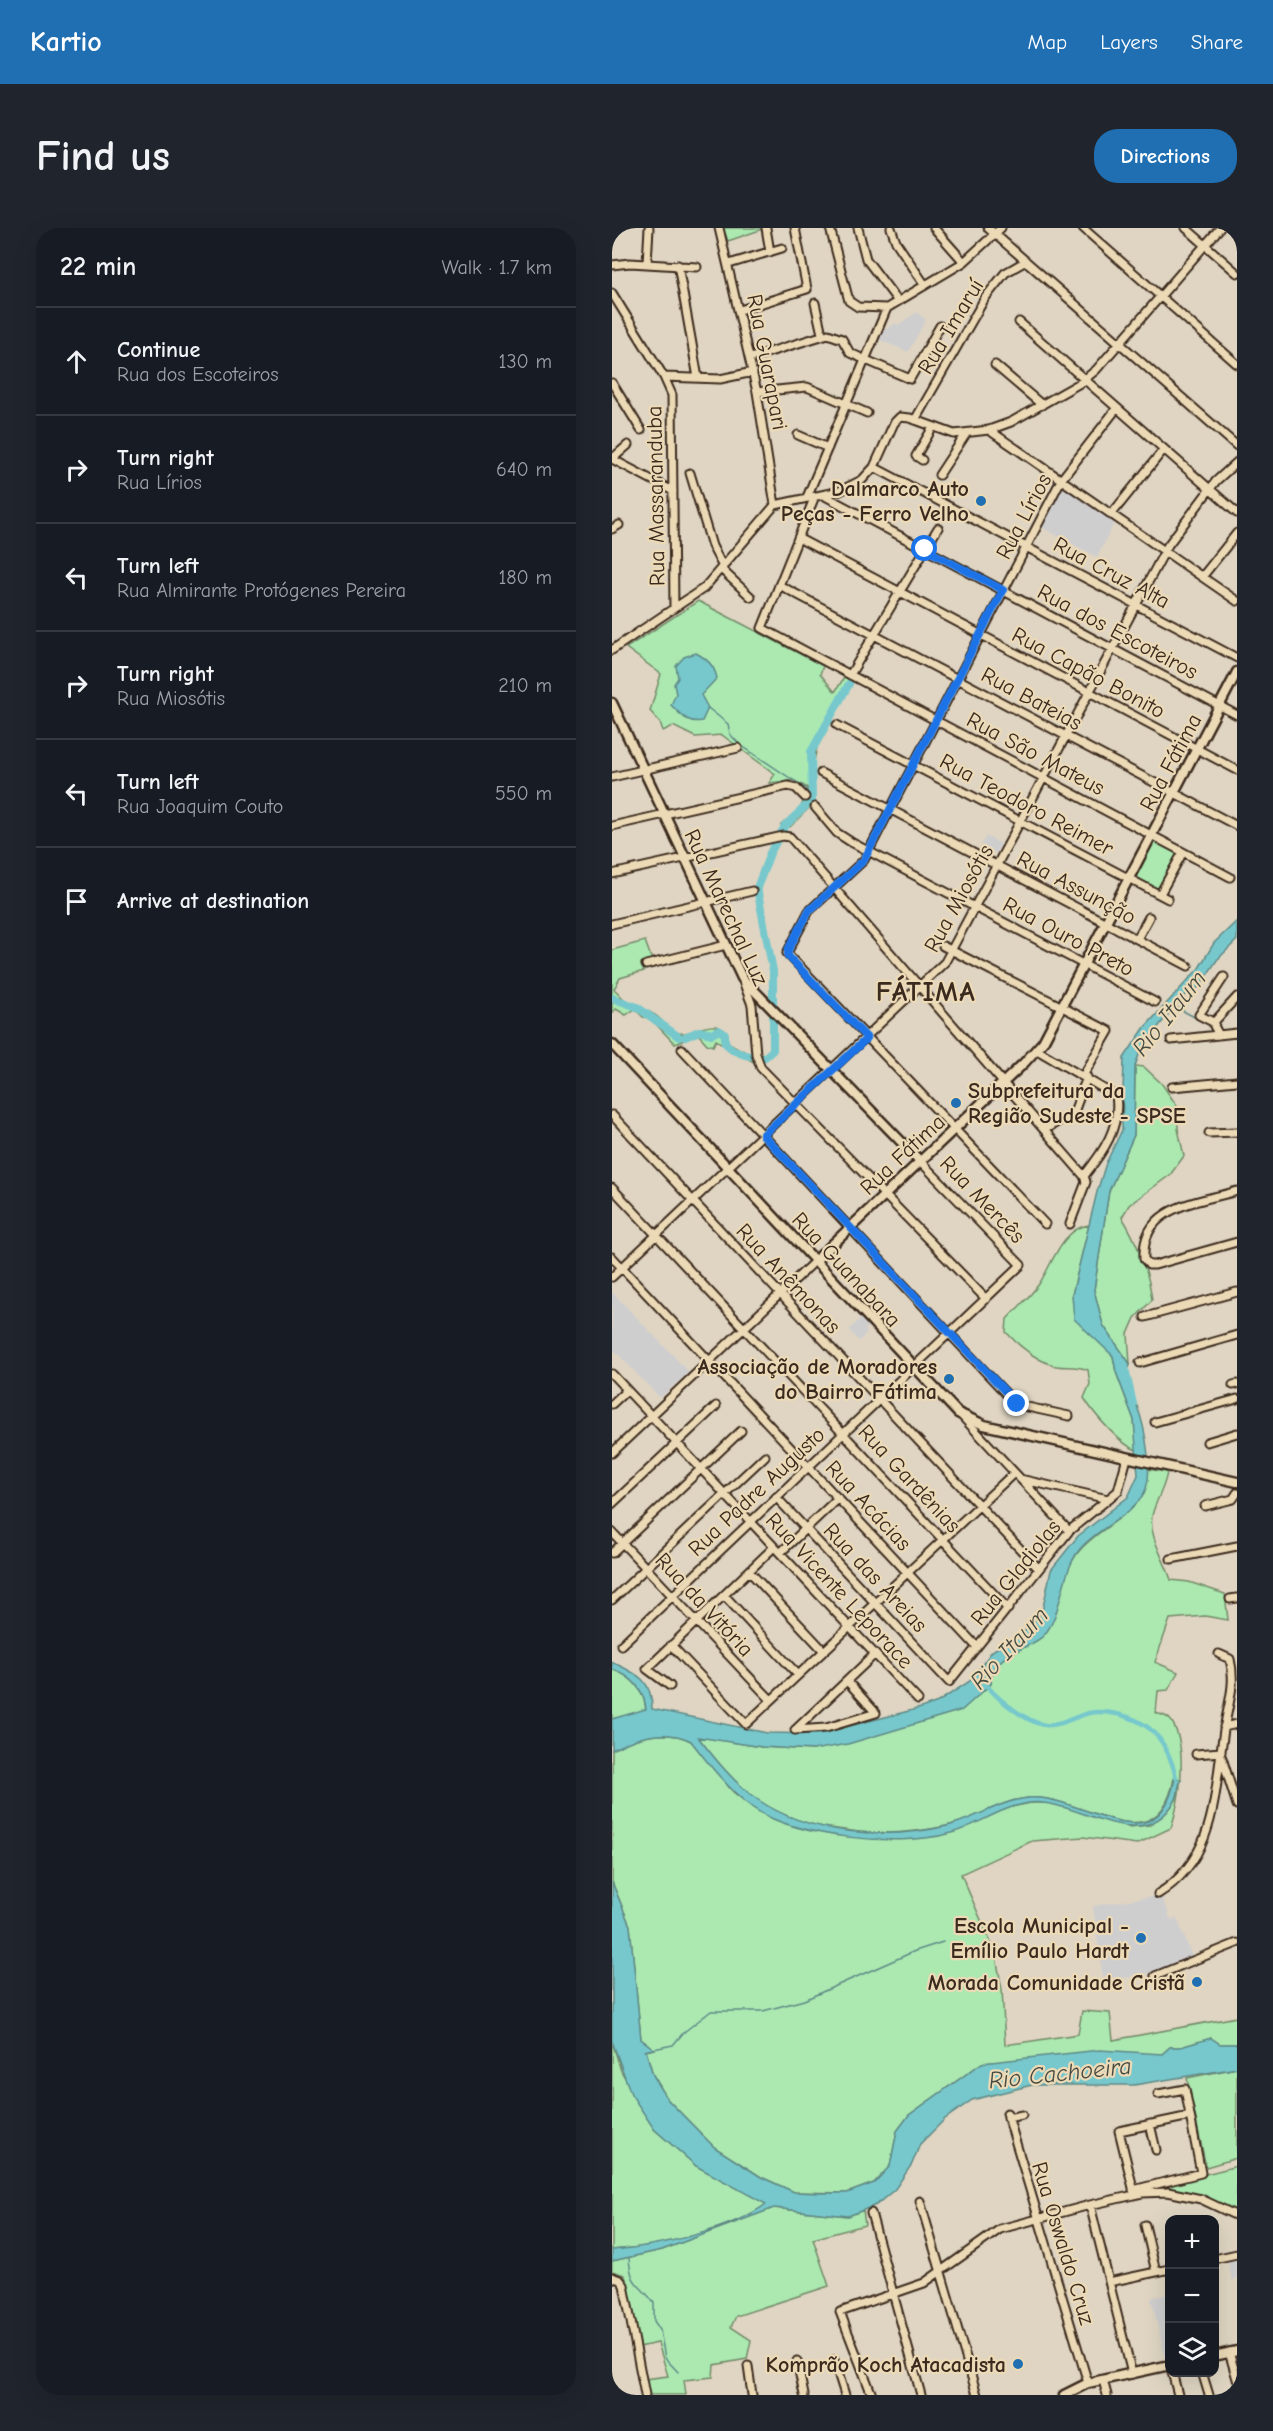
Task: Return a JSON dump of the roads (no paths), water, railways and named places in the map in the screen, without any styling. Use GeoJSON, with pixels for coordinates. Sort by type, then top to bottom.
{"type":"FeatureCollection","features":[{"type":"Feature","properties":{"kind":"main road","name":"Rua Fátima"},"geometry":{"type":"LineString","coordinates":[[815,1261],[1037,1050],[1062,1007],[1237,672]]}},
{"type":"Feature","properties":{"kind":"main road","name":"Rua Marechal Luz"},"geometry":{"type":"LineString","coordinates":[[612,703],[742,978]]}},
{"type":"Feature","properties":{"kind":"main road","name":"Rua Mercês"},"geometry":{"type":"LineString","coordinates":[[742,978],[920,1161]]}},
{"type":"Feature","properties":{"kind":"main road","name":"Rua Guanabara"},"geometry":{"type":"LineString","coordinates":[[612,1044],[958,1413],[984,1425],[1237,1482]]}},
{"type":"Feature","properties":{"kind":"main road"},"geometry":{"type":"LineString","coordinates":[[1064,2395],[1088,2383],[1165,2367]]}},
{"type":"Feature","properties":{"kind":"street"},"geometry":{"type":"LineString","coordinates":[[640,228],[649,229],[647,263]]}},
{"type":"Feature","properties":{"kind":"street","name":"Rua Guarapari"},"geometry":{"type":"LineString","coordinates":[[719,228],[740,309],[753,372],[775,505]]}},
{"type":"Feature","properties":{"kind":"street"},"geometry":{"type":"LineString","coordinates":[[766,228],[770,252]]}},
{"type":"Feature","properties":{"kind":"street"},"geometry":{"type":"LineString","coordinates":[[740,309],[807,290],[795,228]]}},
{"type":"Feature","properties":{"kind":"street"},"geometry":{"type":"LineString","coordinates":[[830,228],[849,301],[858,307],[887,308]]}},
{"type":"Feature","properties":{"kind":"street"},"geometry":{"type":"LineString","coordinates":[[858,228],[866,259],[897,300]]}},
{"type":"Feature","properties":{"kind":"street"},"geometry":{"type":"LineString","coordinates":[[891,228],[896,242],[925,285]]}},
{"type":"Feature","properties":{"kind":"street"},"geometry":{"type":"LineString","coordinates":[[934,228],[964,262]]}},
{"type":"Feature","properties":{"kind":"street"},"geometry":{"type":"LineString","coordinates":[[988,228],[998,231],[1026,261],[1237,446]]}},
{"type":"Feature","properties":{"kind":"street"},"geometry":{"type":"LineString","coordinates":[[1083,228],[1237,364]]}},
{"type":"Feature","properties":{"kind":"street"},"geometry":{"type":"LineString","coordinates":[[1186,228],[1237,273]]}},
{"type":"Feature","properties":{"kind":"street"},"geometry":{"type":"LineString","coordinates":[[612,650],[704,588],[775,505],[858,484],[874,467],[897,420],[906,416],[954,434],[988,430],[1011,422],[1085,380],[1220,228]]}},
{"type":"Feature","properties":{"kind":"street"},"geometry":{"type":"LineString","coordinates":[[779,585],[815,496],[828,448],[887,308],[964,262],[998,231]]}},
{"type":"Feature","properties":{"kind":"street"},"geometry":{"type":"LineString","coordinates":[[729,264],[782,248]]}},
{"type":"Feature","properties":{"kind":"street","name":"Rua Imaruí"},"geometry":{"type":"LineString","coordinates":[[915,420],[985,298],[1005,273],[1026,261]]}},
{"type":"Feature","properties":{"kind":"street"},"geometry":{"type":"LineString","coordinates":[[612,266],[625,262],[697,267]]}},
{"type":"Feature","properties":{"kind":"street"},"geometry":{"type":"LineString","coordinates":[[678,265],[698,378]]}},
{"type":"Feature","properties":{"kind":"street","name":"Rua Massaranduba"},"geometry":{"type":"LineString","coordinates":[[612,293],[664,377],[672,402],[674,608]]}},
{"type":"Feature","properties":{"kind":"street"},"geometry":{"type":"LineString","coordinates":[[815,303],[822,334]]}},
{"type":"Feature","properties":{"kind":"street"},"geometry":{"type":"LineString","coordinates":[[1019,322],[1237,513]]}},
{"type":"Feature","properties":{"kind":"street"},"geometry":{"type":"LineString","coordinates":[[750,358],[822,334],[837,337],[845,342],[850,353],[910,379],[940,326]]}},
{"type":"Feature","properties":{"kind":"street"},"geometry":{"type":"LineString","coordinates":[[995,365],[1042,405]]}},
{"type":"Feature","properties":{"kind":"street"},"geometry":{"type":"LineString","coordinates":[[664,377],[720,379],[753,372]]}},
{"type":"Feature","properties":{"kind":"street"},"geometry":{"type":"LineString","coordinates":[[612,383],[615,394],[641,430]]}},
{"type":"Feature","properties":{"kind":"street"},"geometry":{"type":"LineString","coordinates":[[757,392],[807,387],[867,413]]}},
{"type":"Feature","properties":{"kind":"street","name":"Rua Lírios"},"geometry":{"type":"LineString","coordinates":[[867,1038],[787,953],[806,915],[862,863],[1061,480],[1117,408]]}},
{"type":"Feature","properties":{"kind":"street"},"geometry":{"type":"LineString","coordinates":[[922,460],[916,456],[933,427]]}},
{"type":"Feature","properties":{"kind":"street"},"geometry":{"type":"LineString","coordinates":[[988,430],[1237,601]]}},
{"type":"Feature","properties":{"kind":"street"},"geometry":{"type":"LineString","coordinates":[[939,475],[966,434]]}},
{"type":"Feature","properties":{"kind":"street"},"geometry":{"type":"LineString","coordinates":[[798,435],[828,448]]}},
{"type":"Feature","properties":{"kind":"street"},"geometry":{"type":"LineString","coordinates":[[628,445],[612,459],[673,491]]}},
{"type":"Feature","properties":{"kind":"street"},"geometry":{"type":"LineString","coordinates":[[1112,515],[1164,449]]}},
{"type":"Feature","properties":{"kind":"street","name":"Rua Miosótis"},"geometry":{"type":"LineString","coordinates":[[612,1277],[867,1038],[920,987],[952,950],[1164,551],[1210,489],[1237,462]]}},
{"type":"Feature","properties":{"kind":"street","name":"Rua Cruz Alta"},"geometry":{"type":"LineString","coordinates":[[874,467],[1237,658]]}},
{"type":"Feature","properties":{"kind":"street"},"geometry":{"type":"LineString","coordinates":[[690,474],[712,546],[722,568],[751,597]]}},
{"type":"Feature","properties":{"kind":"street","name":"Rua dos Escoteiros"},"geometry":{"type":"LineString","coordinates":[[815,496],[925,549],[1237,715]]}},
{"type":"Feature","properties":{"kind":"street"},"geometry":{"type":"LineString","coordinates":[[850,675],[938,528]]}},
{"type":"Feature","properties":{"kind":"street"},"geometry":{"type":"LineString","coordinates":[[1202,578],[1237,533]]}},
{"type":"Feature","properties":{"kind":"street","name":"Rua Capão Bonito"},"geometry":{"type":"LineString","coordinates":[[798,538],[1237,770]]}},
{"type":"Feature","properties":{"kind":"street","name":"Rua São Mateus"},"geometry":{"type":"LineString","coordinates":[[779,585],[762,628],[1230,877]]}},
{"type":"Feature","properties":{"kind":"street","name":"Rua Bateias"},"geometry":{"type":"LineString","coordinates":[[779,585],[1237,826]]}},
{"type":"Feature","properties":{"kind":"street","name":"Rua Teodoro Reimer"},"geometry":{"type":"LineString","coordinates":[[837,725],[1168,898]]}},
{"type":"Feature","properties":{"kind":"street"},"geometry":{"type":"LineString","coordinates":[[612,777],[738,748]]}},
{"type":"Feature","properties":{"kind":"street","name":"Rua Assunção"},"geometry":{"type":"LineString","coordinates":[[821,773],[1188,966]]}},
{"type":"Feature","properties":{"kind":"street"},"geometry":{"type":"LineString","coordinates":[[612,826],[788,786],[796,788],[805,797]]}},
{"type":"Feature","properties":{"kind":"street","name":"Rua Ouro Preto"},"geometry":{"type":"LineString","coordinates":[[815,807],[837,833],[867,851],[1155,1002]]}},
{"type":"Feature","properties":{"kind":"street"},"geometry":{"type":"LineString","coordinates":[[612,874],[779,837],[793,840],[1084,1176],[1086,1182],[1070,1224]]}},
{"type":"Feature","properties":{"kind":"street"},"geometry":{"type":"LineString","coordinates":[[1160,894],[1183,852]]}},
{"type":"Feature","properties":{"kind":"street"},"geometry":{"type":"LineString","coordinates":[[612,924],[752,891]]}},
{"type":"Feature","properties":{"kind":"street"},"geometry":{"type":"LineString","coordinates":[[1137,939],[1149,917]]}},
{"type":"Feature","properties":{"kind":"street"},"geometry":{"type":"LineString","coordinates":[[646,965],[726,945]]}},
{"type":"Feature","properties":{"kind":"street"},"geometry":{"type":"LineString","coordinates":[[943,946],[1109,1031],[1085,1077],[1074,1112],[1044,1130]]}},
{"type":"Feature","properties":{"kind":"street"},"geometry":{"type":"LineString","coordinates":[[1219,1035],[1215,1023],[1199,1015],[1224,977]]}},
{"type":"Feature","properties":{"kind":"street","name":"Rua Marechal Luz"},"geometry":{"type":"LineString","coordinates":[[742,978],[752,1005],[757,1057],[797,1104],[986,1299]]}},
{"type":"Feature","properties":{"kind":"street"},"geometry":{"type":"LineString","coordinates":[[1215,1023],[1237,997]]}},
{"type":"Feature","properties":{"kind":"street"},"geometry":{"type":"LineString","coordinates":[[1170,1040],[1237,1033]]}},
{"type":"Feature","properties":{"kind":"street"},"geometry":{"type":"LineString","coordinates":[[867,1038],[1045,1224]]}},
{"type":"Feature","properties":{"kind":"street"},"geometry":{"type":"LineString","coordinates":[[682,1048],[1017,1404],[1069,1416]]}},
{"type":"Feature","properties":{"kind":"street"},"geometry":{"type":"LineString","coordinates":[[1037,1050],[1115,1093],[1119,1111],[1116,1124],[1096,1160],[1084,1176]]}},
{"type":"Feature","properties":{"kind":"street"},"geometry":{"type":"LineString","coordinates":[[1172,1088],[1237,1081]]}},
{"type":"Feature","properties":{"kind":"street","name":"Rua Anêmonas"},"geometry":{"type":"LineString","coordinates":[[612,1115],[1039,1569]]}},
{"type":"Feature","properties":{"kind":"street"},"geometry":{"type":"LineString","coordinates":[[1209,1133],[1237,1132]]}},
{"type":"Feature","properties":{"kind":"street","name":"Rua Mercês"},"geometry":{"type":"LineString","coordinates":[[920,1161],[1022,1265]]}},
{"type":"Feature","properties":{"kind":"street","name":"Rua Gardênias"},"geometry":{"type":"LineString","coordinates":[[612,1188],[1008,1609]]}},
{"type":"Feature","properties":{"kind":"street"},"geometry":{"type":"LineString","coordinates":[[1237,1191],[1169,1211],[1157,1218],[1146,1236],[1143,1253],[1146,1263],[1155,1265],[1237,1242]]}},
{"type":"Feature","properties":{"kind":"street","name":"Rua Acácias"},"geometry":{"type":"LineString","coordinates":[[612,1257],[977,1647]]}},
{"type":"Feature","properties":{"kind":"street","name":"Rua Fátima"},"geometry":{"type":"LineString","coordinates":[[612,1453],[815,1261]]}},
{"type":"Feature","properties":{"kind":"street","name":"Rua Padre Augusto"},"geometry":{"type":"LineString","coordinates":[[621,1645],[1022,1265]]}},
{"type":"Feature","properties":{"kind":"street"},"geometry":{"type":"LineString","coordinates":[[1145,1317],[1237,1292]]}},
{"type":"Feature","properties":{"kind":"street"},"geometry":{"type":"LineString","coordinates":[[1140,1363],[1237,1335]]}},
{"type":"Feature","properties":{"kind":"street","name":"Rua Vicente Leporace"},"geometry":{"type":"LineString","coordinates":[[612,1374],[918,1700]]}},
{"type":"Feature","properties":{"kind":"street"},"geometry":{"type":"LineString","coordinates":[[612,1404],[627,1390]]}},
{"type":"Feature","properties":{"kind":"street"},"geometry":{"type":"LineString","coordinates":[[1155,1422],[1237,1399]]}},
{"type":"Feature","properties":{"kind":"street"},"geometry":{"type":"LineString","coordinates":[[612,1504],[717,1406]]}},
{"type":"Feature","properties":{"kind":"street"},"geometry":{"type":"LineString","coordinates":[[958,1413],[1069,1531]]}},
{"type":"Feature","properties":{"kind":"street"},"geometry":{"type":"LineString","coordinates":[[978,1434],[984,1425]]}},
{"type":"Feature","properties":{"kind":"street"},"geometry":{"type":"LineString","coordinates":[[612,1552],[741,1431]]}},
{"type":"Feature","properties":{"kind":"street"},"geometry":{"type":"LineString","coordinates":[[1207,1442],[1237,1433]]}},
{"type":"Feature","properties":{"kind":"street"},"geometry":{"type":"LineString","coordinates":[[612,1600],[765,1456]]}},
{"type":"Feature","properties":{"kind":"street","name":"Rua Gladiolas"},"geometry":{"type":"LineString","coordinates":[[949,1682],[1069,1531],[1120,1487],[1130,1459]]}},
{"type":"Feature","properties":{"kind":"street"},"geometry":{"type":"LineString","coordinates":[[671,1645],[746,1724],[979,1506],[1017,1476]]}},
{"type":"Feature","properties":{"kind":"street"},"geometry":{"type":"LineString","coordinates":[[1017,1476],[1108,1499]]}},
{"type":"Feature","properties":{"kind":"street"},"geometry":{"type":"LineString","coordinates":[[1205,1506],[1233,1499],[1237,1493]]}},
{"type":"Feature","properties":{"kind":"street","name":"Rua das Areias"},"geometry":{"type":"LineString","coordinates":[[776,1497],[949,1682]]}},
{"type":"Feature","properties":{"kind":"street"},"geometry":{"type":"LineString","coordinates":[[670,1686],[647,1669],[749,1571],[806,1528],[838,1498]]}},
{"type":"Feature","properties":{"kind":"street","name":"Rua da Vitória"},"geometry":{"type":"LineString","coordinates":[[612,1532],[771,1700]]}},
{"type":"Feature","properties":{"kind":"street"},"geometry":{"type":"LineString","coordinates":[[1171,1559],[1237,1546]]}},
{"type":"Feature","properties":{"kind":"street"},"geometry":{"type":"LineString","coordinates":[[749,1571],[824,1651]]}},
{"type":"Feature","properties":{"kind":"street"},"geometry":{"type":"LineString","coordinates":[[724,1595],[798,1675]]}},
{"type":"Feature","properties":{"kind":"street"},"geometry":{"type":"LineString","coordinates":[[847,1681],[876,1713],[818,1730],[795,1730],[875,1654]]}},
{"type":"Feature","properties":{"kind":"street"},"geometry":{"type":"LineString","coordinates":[[1158,1894],[1178,1877],[1208,1830],[1216,1804],[1224,1727],[1236,1687],[1230,1659],[1219,1654]]}},
{"type":"Feature","properties":{"kind":"street"},"geometry":{"type":"LineString","coordinates":[[1224,1727],[1237,1724]]}},
{"type":"Feature","properties":{"kind":"street"},"geometry":{"type":"LineString","coordinates":[[1196,1754],[1221,1754]]}},
{"type":"Feature","properties":{"kind":"street"},"geometry":{"type":"LineString","coordinates":[[1221,1754],[1237,1804]]}},
{"type":"Feature","properties":{"kind":"street"},"geometry":{"type":"LineString","coordinates":[[1155,1976],[1237,1943]]}},
{"type":"Feature","properties":{"kind":"street"},"geometry":{"type":"LineString","coordinates":[[872,2395],[840,2312],[924,2283],[941,2273],[994,2232],[1201,2174],[1185,2089],[1158,2094]]}},
{"type":"Feature","properties":{"kind":"street","name":"Rua Oswaldo Cruz"},"geometry":{"type":"LineString","coordinates":[[1022,2115],[1008,2116],[1088,2383]]}},
{"type":"Feature","properties":{"kind":"street"},"geometry":{"type":"LineString","coordinates":[[1134,2192],[1119,2131],[1190,2116]]}},
{"type":"Feature","properties":{"kind":"street"},"geometry":{"type":"LineString","coordinates":[[1150,2124],[1156,2150]]}},
{"type":"Feature","properties":{"kind":"street"},"geometry":{"type":"LineString","coordinates":[[1134,2192],[1189,2195],[1237,2216]]}},
{"type":"Feature","properties":{"kind":"street"},"geometry":{"type":"LineString","coordinates":[[920,2201],[977,2395]]}},
{"type":"Feature","properties":{"kind":"street"},"geometry":{"type":"LineString","coordinates":[[1090,2205],[1132,2374]]}},
{"type":"Feature","properties":{"kind":"street"},"geometry":{"type":"LineString","coordinates":[[871,2213],[921,2395]]}},
{"type":"Feature","properties":{"kind":"street"},"geometry":{"type":"LineString","coordinates":[[1145,2225],[1156,2272]]}},
{"type":"Feature","properties":{"kind":"street"},"geometry":{"type":"LineString","coordinates":[[1219,2258],[1237,2254]]}},
{"type":"Feature","properties":{"kind":"street"},"geometry":{"type":"LineString","coordinates":[[1109,2282],[1165,2270]]}},
{"type":"Feature","properties":{"kind":"street"},"geometry":{"type":"LineString","coordinates":[[615,2278],[624,2285],[645,2395]]}},
{"type":"Feature","properties":{"kind":"street"},"geometry":{"type":"LineString","coordinates":[[1233,2351],[1237,2379]]}},
{"type":"Feature","properties":{"kind":"street"},"geometry":{"type":"LineString","coordinates":[[834,2360],[844,2395]]}},
{"type":"Feature","properties":{"kind":"street"},"geometry":{"type":"LineString","coordinates":[[797,2361],[804,2395]]}},
{"type":"Feature","properties":{"kind":"street"},"geometry":{"type":"LineString","coordinates":[[748,2366],[752,2395]]}},
{"type":"Feature","properties":{"kind":"street"},"geometry":{"type":"LineString","coordinates":[[1173,2377],[1178,2395]]}},
{"type":"Feature","properties":{"kind":"street"},"geometry":{"type":"LineString","coordinates":[[1203,2377],[1209,2395]]}},
{"type":"Feature","properties":{"kind":"street"},"geometry":{"type":"LineString","coordinates":[[1103,2380],[1107,2395]]}},
{"type":"Feature","properties":{"kind":"water"},"geometry":{"type":"Polygon","coordinates":[[[696,653],[710,663],[717,678],[701,695],[708,708],[702,721],[697,722],[685,718],[671,705],[676,694],[674,684],[678,678],[676,666],[684,657],[696,653]]]}},
{"type":"Feature","properties":{"kind":"water"},"geometry":{"type":"Polygon","coordinates":[[[1237,921],[1237,940],[1217,960],[1199,987],[1182,997],[1140,1052],[1135,1066],[1134,1135],[1109,1191],[1094,1290],[1103,1325],[1130,1364],[1126,1377],[1127,1384],[1140,1415],[1148,1451],[1147,1487],[1143,1495],[1129,1511],[1095,1535],[1080,1549],[1073,1559],[1054,1618],[1042,1637],[1002,1660],[992,1674],[991,1684],[962,1710],[848,1744],[813,1750],[762,1747],[698,1737],[733,1778],[757,1799],[777,1811],[800,1820],[849,1831],[900,1833],[947,1826],[1007,1803],[1028,1798],[1049,1799],[1116,1820],[1136,1823],[1153,1819],[1166,1805],[1175,1778],[1181,1780],[1175,1801],[1161,1817],[1144,1825],[1126,1826],[1067,1808],[1029,1803],[1018,1805],[958,1831],[927,1838],[902,1840],[848,1837],[795,1827],[753,1808],[727,1785],[691,1741],[681,1737],[651,1736],[631,1741],[612,1750],[612,1719],[646,1709],[639,1689],[631,1679],[612,1669],[612,1662],[636,1674],[646,1684],[652,1709],[767,1733],[818,1734],[938,1702],[970,1681],[992,1651],[1025,1631],[1042,1612],[1051,1570],[1078,1536],[1128,1497],[1138,1475],[1134,1420],[1116,1372],[1113,1356],[1074,1319],[1072,1295],[1097,1192],[1106,1163],[1122,1130],[1124,1058],[1145,1027],[1199,968],[1214,943],[1237,921]]]}},
{"type":"Feature","properties":{"kind":"water","name":"Rio Cachoeira"},"geometry":{"type":"Polygon","coordinates":[[[612,1882],[630,1926],[641,2039],[654,2049],[646,2051],[653,2075],[668,2100],[714,2147],[761,2177],[794,2192],[847,2193],[874,2183],[890,2166],[897,2131],[909,2115],[982,2063],[1100,2050],[1162,2054],[1170,2047],[1181,2047],[1211,2038],[1220,2044],[1237,2044],[1237,2068],[1134,2085],[1032,2085],[972,2100],[945,2119],[920,2144],[912,2164],[895,2189],[876,2205],[848,2216],[774,2208],[662,2250],[612,2261],[612,2250],[692,2236],[734,2222],[766,2204],[696,2166],[654,2129],[631,2094],[612,2041],[612,1882]]]}},
{"type":"Feature","properties":{"kind":"waterway"},"geometry":{"type":"LineString","coordinates":[[685,1037],[699,1031],[712,1034],[719,1030],[725,1034],[725,1043],[744,1054],[765,1057],[773,1050],[773,971],[757,888],[770,853],[785,826],[812,800],[811,752],[849,684]]}},
{"type":"Feature","properties":{"kind":"waterway"},"geometry":{"type":"LineString","coordinates":[[708,708],[728,724],[730,734],[739,744],[811,792]]}},
{"type":"Feature","properties":{"kind":"waterway"},"geometry":{"type":"LineString","coordinates":[[612,998],[637,1007],[679,1037]]}},
{"type":"Feature","properties":{"kind":"waterway"},"geometry":{"type":"LineString","coordinates":[[1176,1007],[1196,1018]]}},
{"type":"Feature","properties":{"kind":"waterway","name":"Rio Itaum"},"geometry":{"type":"LineString","coordinates":[[1124,1364],[1133,1404]]}},
{"type":"Feature","properties":{"kind":"waterway"},"geometry":{"type":"LineString","coordinates":[[988,1687],[1014,1710],[1030,1720],[1045,1725],[1056,1724],[1092,1712],[1117,1714],[1140,1722],[1157,1735],[1163,1744],[1176,1777]]}},
{"type":"Feature","properties":{"kind":"waterway"},"geometry":{"type":"LineString","coordinates":[[644,2051],[673,2045],[684,2032],[711,2011],[763,2011],[804,2000],[915,1951],[943,1942]]}},
{"type":"Feature","properties":{"kind":"waterway"},"geometry":{"type":"LineString","coordinates":[[629,2258],[634,2279],[654,2303],[654,2321],[660,2330],[665,2358],[678,2372]]}},
{"type":"Feature","properties":{"kind":"place","name":"Dalmarco Auto Peças - Ferro Velho"},"geometry":{"type":"Point","coordinates":[981,501]}},
{"type":"Feature","properties":{"kind":"place","name":"Subprefeitura da Região Sudeste - SPSE"},"geometry":{"type":"Point","coordinates":[956,1103]}},
{"type":"Feature","properties":{"kind":"place","name":"Associação de Moradores do Bairro Fátima"},"geometry":{"type":"Point","coordinates":[949,1379]}},
{"type":"Feature","properties":{"kind":"place","name":"Escola Municipal - Emílio Paulo Hardt"},"geometry":{"type":"Point","coordinates":[1141,1938]}},
{"type":"Feature","properties":{"kind":"place","name":"Morada Comunidade Cristã"},"geometry":{"type":"Point","coordinates":[1197,1982]}},
{"type":"Feature","properties":{"kind":"place","name":"Komprão Koch Atacadista"},"geometry":{"type":"Point","coordinates":[1018,2364]}},
{"type":"Feature","properties":{"kind":"district","name":"FÁTIMA"},"geometry":{"type":"Point","coordinates":[926,991]}}]}
